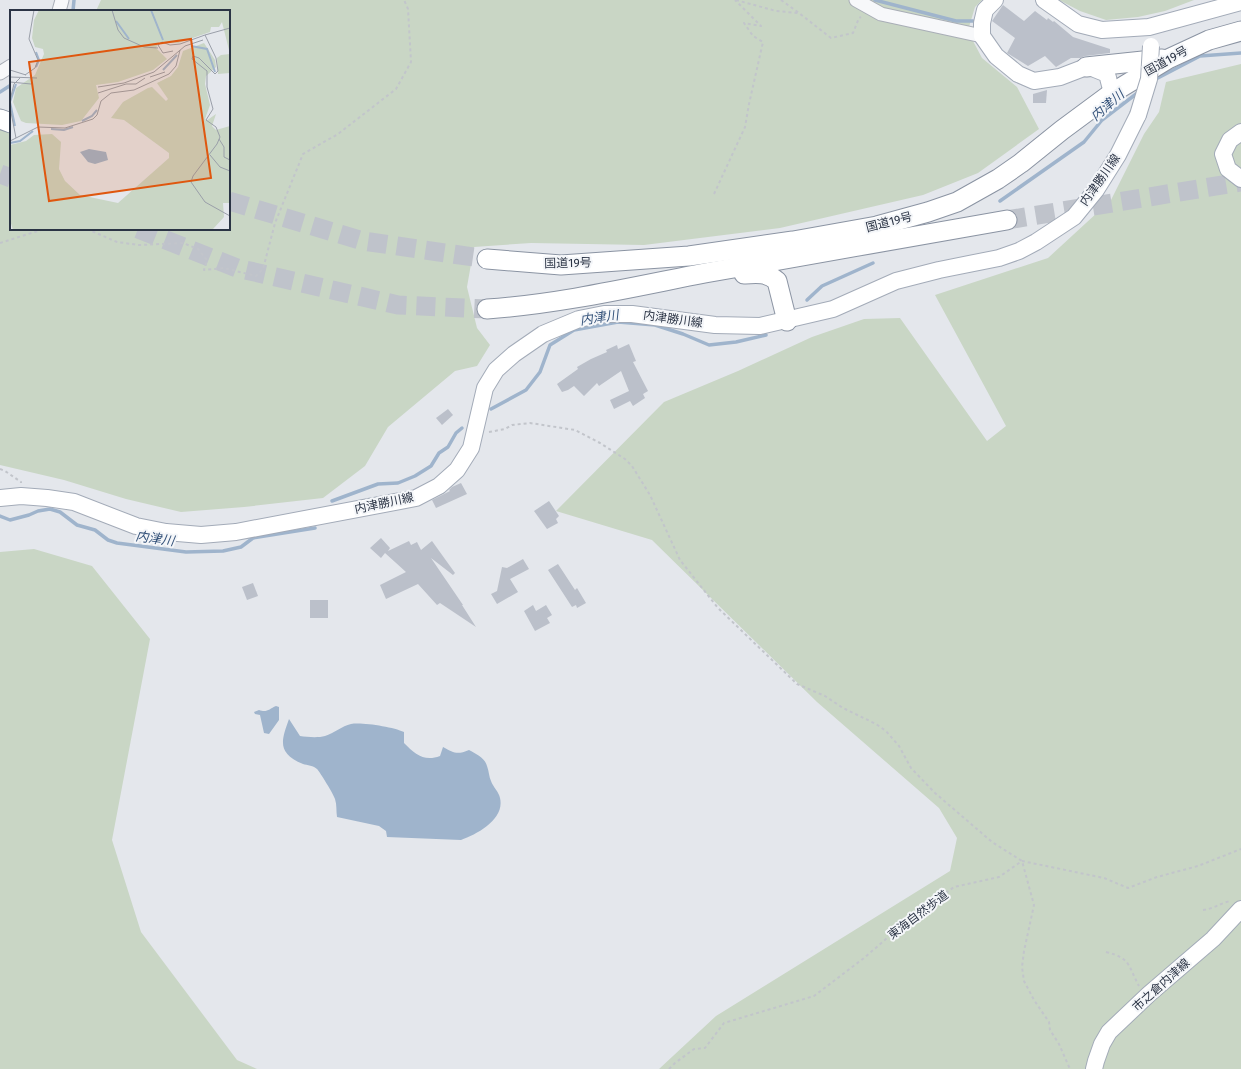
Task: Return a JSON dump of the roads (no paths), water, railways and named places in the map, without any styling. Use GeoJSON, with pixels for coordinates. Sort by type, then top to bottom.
{"type":"FeatureCollection","features":[{"type":"Feature","properties":{"kind":"highway","name":"国道19号"},"geometry":{"type":"LineString","coordinates":[[487,259],[561,265],[689,256],[793,241],[884,224],[928,212],[957,202],[998,179],[1112,93],[1168,59],[1209,40],[1241,31]]}},
{"type":"Feature","properties":{"kind":"highway"},"geometry":{"type":"LineString","coordinates":[[1086,67],[1168,59]]}},
{"type":"Feature","properties":{"kind":"highway"},"geometry":{"type":"LineString","coordinates":[[0,119],[10,123]]}},
{"type":"Feature","properties":{"kind":"highway","name":"国道19号"},"geometry":{"type":"LineString","coordinates":[[487,309],[564,299],[1007,220]]}},
{"type":"Feature","properties":{"kind":"highway"},"geometry":{"type":"LineString","coordinates":[[787,321],[777,281],[780,274],[786,269],[795,265],[840,257],[851,248]]}},
{"type":"Feature","properties":{"kind":"highway"},"geometry":{"type":"LineString","coordinates":[[707,273],[720,278],[760,273],[767,274],[777,281]]}},
{"type":"Feature","properties":{"kind":"main road"},"geometry":{"type":"LineString","coordinates":[[995,0],[985,10],[982,23],[982,36],[996,56],[1018,74],[1034,81],[1060,77],[1086,67],[1092,68],[1107,74],[1112,93]]}},
{"type":"Feature","properties":{"kind":"main road"},"geometry":{"type":"LineString","coordinates":[[1044,0],[1078,24],[1102,30],[1149,27],[1241,2]]}},
{"type":"Feature","properties":{"kind":"main road","name":"内津勝川線"},"geometry":{"type":"LineString","coordinates":[[0,498],[21,496],[74,502],[136,526],[166,532],[201,534],[236,532],[416,498],[439,486],[457,470],[471,448],[485,388],[496,370],[514,354],[543,334],[579,319],[604,314],[632,314],[715,325],[760,326],[787,321],[833,309],[896,281],[939,270],[999,258],[1036,242],[1074,217],[1096,190],[1118,155],[1138,115],[1149,79],[1151,46],[1149,27]]}},
{"type":"Feature","properties":{"kind":"main road"},"geometry":{"type":"LineString","coordinates":[[1241,132],[1230,140],[1223,154],[1228,169],[1241,179]]}},
{"type":"Feature","properties":{"kind":"main road","name":"市之倉内津線"},"geometry":{"type":"LineString","coordinates":[[1094,1069],[1109,1032],[1146,997],[1213,939],[1239,904]]}},
{"type":"Feature","properties":{"kind":"street"},"geometry":{"type":"LineString","coordinates":[[59,10],[62,0]]}},
{"type":"Feature","properties":{"kind":"street"},"geometry":{"type":"LineString","coordinates":[[856,0],[881,14],[982,36]]}},
{"type":"Feature","properties":{"kind":"street"},"geometry":{"type":"LineString","coordinates":[[0,73],[10,67]]}},
{"type":"Feature","properties":{"kind":"water"},"geometry":{"type":"Polygon","coordinates":[[[276,706],[279,707],[279,720],[269,734],[264,733],[260,715],[255,714],[254,712],[259,710],[266,711],[276,706]]]}},
{"type":"Feature","properties":{"kind":"water"},"geometry":{"type":"Polygon","coordinates":[[[289,719],[300,736],[322,737],[351,724],[370,724],[404,732],[404,743],[420,756],[434,758],[440,756],[443,747],[456,753],[469,750],[480,756],[486,763],[490,779],[500,798],[498,813],[489,825],[475,834],[461,840],[387,837],[386,831],[379,826],[337,817],[335,799],[319,771],[314,767],[295,760],[285,751],[283,740],[289,719]]]}},
{"type":"Feature","properties":{"kind":"waterway"},"geometry":{"type":"LineString","coordinates":[[73,10],[74,0]]}},
{"type":"Feature","properties":{"kind":"waterway"},"geometry":{"type":"LineString","coordinates":[[875,0],[956,21],[973,21]]}},
{"type":"Feature","properties":{"kind":"waterway","name":"内津川"},"geometry":{"type":"LineString","coordinates":[[1154,80],[1200,56],[1241,53]]}},
{"type":"Feature","properties":{"kind":"waterway"},"geometry":{"type":"LineString","coordinates":[[0,92],[10,86]]}},
{"type":"Feature","properties":{"kind":"waterway","name":"内津川"},"geometry":{"type":"LineString","coordinates":[[1000,201],[1084,142],[1102,120],[1140,91]]}},
{"type":"Feature","properties":{"kind":"waterway","name":"内津川"},"geometry":{"type":"LineString","coordinates":[[807,300],[822,286],[873,263]]}},
{"type":"Feature","properties":{"kind":"waterway","name":"内津川"},"geometry":{"type":"LineString","coordinates":[[491,409],[526,390],[540,372],[550,345],[574,330],[618,322],[655,325],[683,334],[709,345],[736,342],[766,335]]}},
{"type":"Feature","properties":{"kind":"waterway","name":"内津川"},"geometry":{"type":"LineString","coordinates":[[332,501],[378,484],[398,483],[415,476],[431,466],[439,453],[448,447],[456,433],[462,428]]}},
{"type":"Feature","properties":{"kind":"waterway","name":"内津川"},"geometry":{"type":"LineString","coordinates":[[0,516],[10,520],[38,511],[50,509],[60,512],[77,525],[95,530],[108,540],[117,543],[186,552],[223,551],[241,547],[253,538],[315,528]]}},
{"type":"Feature","properties":{"kind":"tunnel"},"geometry":{"type":"LineString","coordinates":[[0,174],[10,178]]}},
{"type":"Feature","properties":{"kind":"tunnel"},"geometry":{"type":"LineString","coordinates":[[1007,220],[1241,182]]}},
{"type":"Feature","properties":{"kind":"tunnel"},"geometry":{"type":"LineString","coordinates":[[230,201],[363,241],[487,259]]}},
{"type":"Feature","properties":{"kind":"tunnel"},"geometry":{"type":"LineString","coordinates":[[141,230],[237,268],[398,305],[487,309]]}}]}
